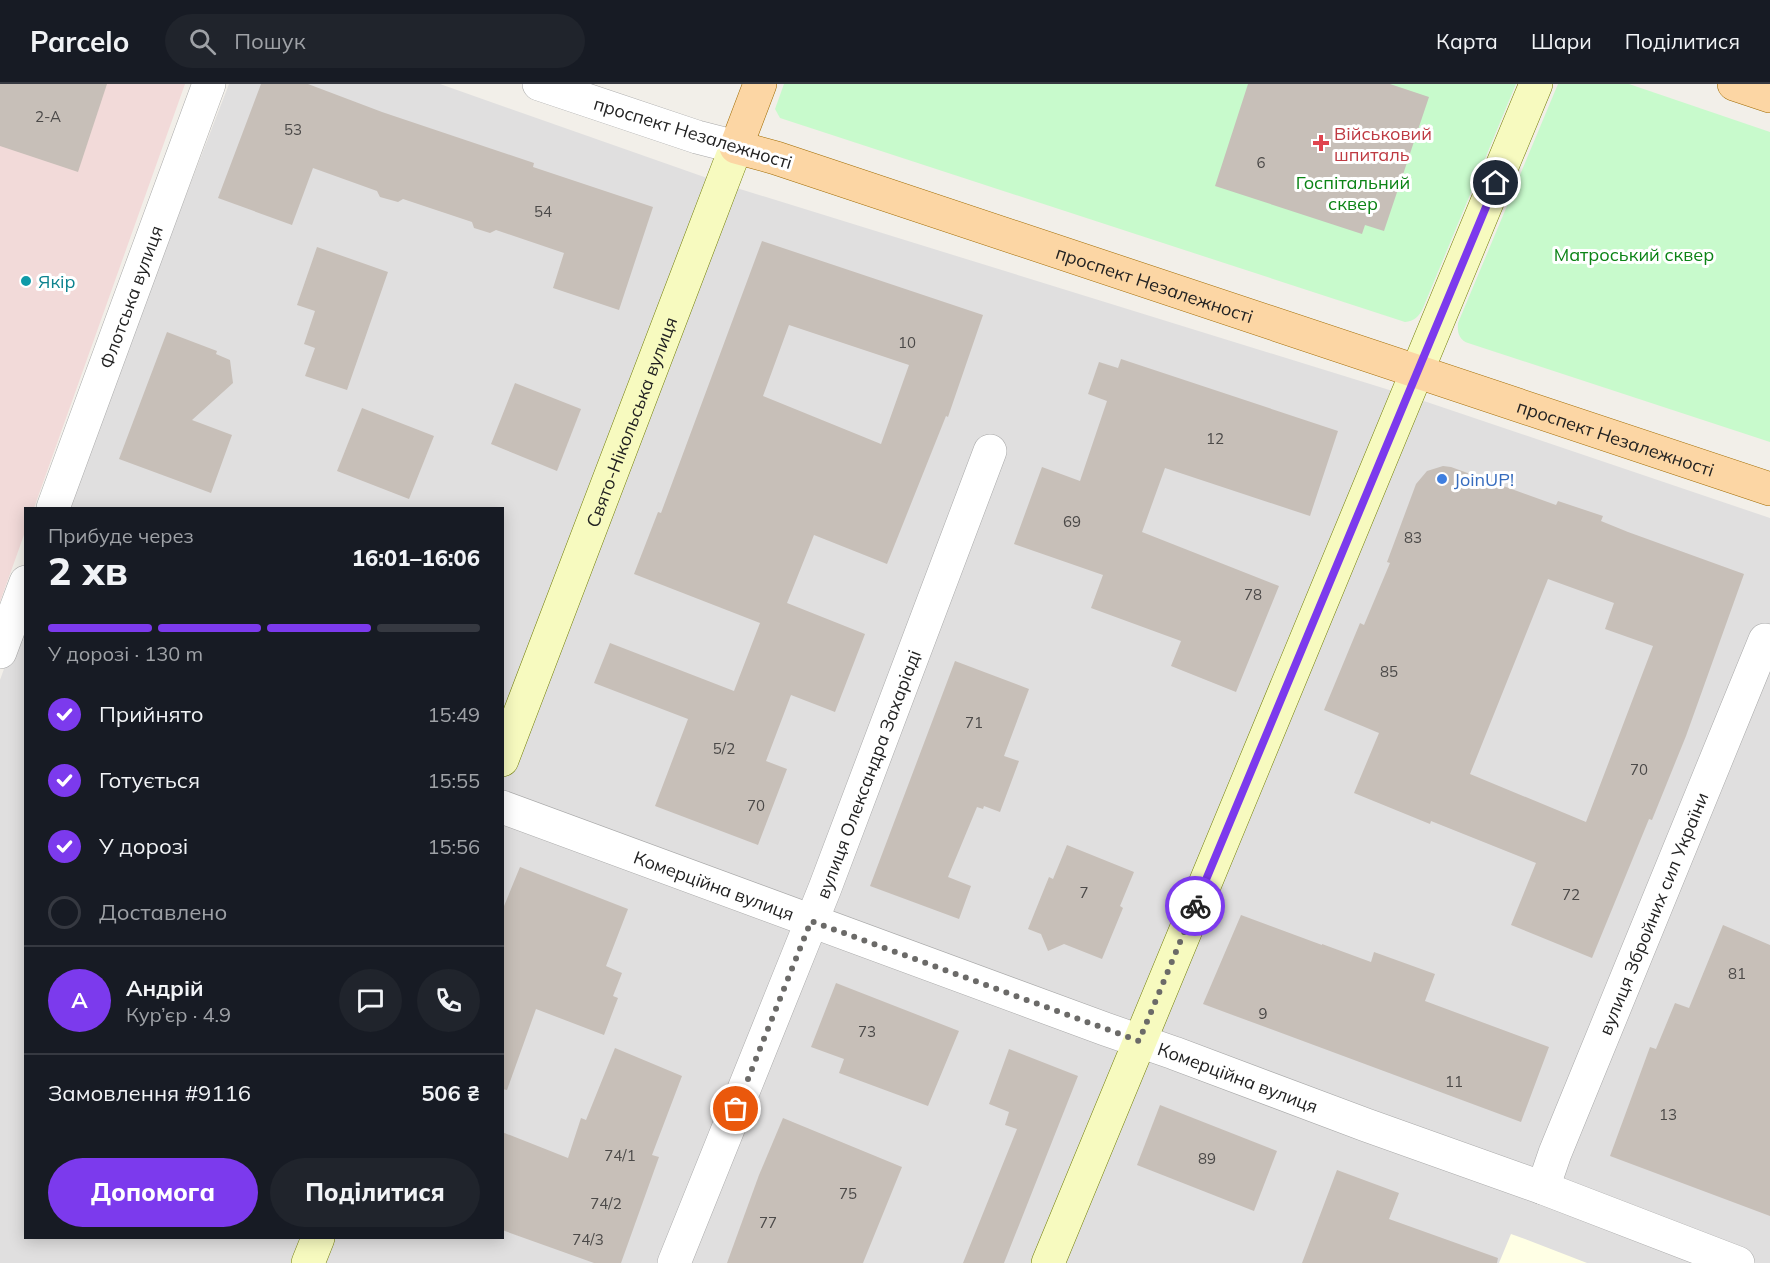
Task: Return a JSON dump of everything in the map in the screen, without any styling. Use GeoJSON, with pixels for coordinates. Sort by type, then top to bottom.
{"type":"FeatureCollection","features":[{"type":"Feature","properties":{"kind":"main road","name":"Свято-Нікольська вулиця"},"geometry":{"type":"LineString","coordinates":[[504,755],[760,84]]}},
{"type":"Feature","properties":{"kind":"main road"},"geometry":{"type":"LineString","coordinates":[[1048,1263],[1536,84]]}},
{"type":"Feature","properties":{"kind":"main road"},"geometry":{"type":"LineString","coordinates":[[1734,84],[1770,96]]}},
{"type":"Feature","properties":{"kind":"main road","name":"проспект Незалежності"},"geometry":{"type":"LineString","coordinates":[[736,147],[776,158],[1770,489]]}},
{"type":"Feature","properties":{"kind":"main road"},"geometry":{"type":"LineString","coordinates":[[308,1263],[318,1239]]}},
{"type":"Feature","properties":{"kind":"street","name":"Флотська вулиця"},"geometry":{"type":"LineString","coordinates":[[53,507],[209,84]]}},
{"type":"Feature","properties":{"kind":"street","name":"проспект Незалежності"},"geometry":{"type":"LineString","coordinates":[[539,84],[698,137],[736,147]]}},
{"type":"Feature","properties":{"kind":"street","name":"вулиця Олександра Захаріаді"},"geometry":{"type":"LineString","coordinates":[[674,1263],[811,921],[990,451]]}},
{"type":"Feature","properties":{"kind":"street"},"geometry":{"type":"LineString","coordinates":[[10,644],[24,590]]}},
{"type":"Feature","properties":{"kind":"street","name":"вулиця Збройних сил України"},"geometry":{"type":"LineString","coordinates":[[1543,1188],[1554,1153],[1765,640]]}},
{"type":"Feature","properties":{"kind":"street","name":"Комерційна вулиця"},"geometry":{"type":"LineString","coordinates":[[504,808],[1543,1188],[1738,1263]]}},
{"type":"Feature","properties":{"kind":"shaded area"},"geometry":{"type":"Polygon","coordinates":[[[0,84],[185,84],[34,507],[24,507],[24,535],[0,602],[0,84]]]}},
{"type":"Feature","properties":{"kind":"shaded area"},"geometry":{"type":"Polygon","coordinates":[[[229,84],[440,84],[727,185],[1412,397],[1770,518],[1770,1263],[0,1263],[0,680],[24,614],[24,1239],[504,1239],[504,507],[65,507],[229,84]]]}},
{"type":"Feature","properties":{"kind":"shaded area"},"geometry":{"type":"Polygon","coordinates":[[[1511,1234],[1525,1239],[1587,1263],[1499,1263],[1511,1234]]]}},
{"type":"Feature","properties":{"kind":"green space","name":"Госпітальний сквер"},"geometry":{"type":"Polygon","coordinates":[[[784,84],[1516,84],[1423,308],[1416,318],[1405,322],[780,118],[775,109],[784,84]]]}},
{"type":"Feature","properties":{"kind":"green space","name":"Матроський сквер"},"geometry":{"type":"Polygon","coordinates":[[[1558,84],[1629,84],[1770,132],[1770,442],[1465,342],[1461,338],[1458,323],[1558,84]]]}},
{"type":"Feature","properties":{"kind":"building"},"geometry":{"type":"Polygon","coordinates":[[[0,84],[107,84],[78,172],[0,146],[0,84]]]}},
{"type":"Feature","properties":{"kind":"building"},"geometry":{"type":"Polygon","coordinates":[[[261,84],[308,84],[382,112],[534,163],[533,167],[653,207],[619,310],[553,288],[564,253],[496,230],[490,233],[474,228],[472,222],[403,199],[398,202],[380,197],[377,191],[313,168],[292,225],[218,198],[261,84]]]}},
{"type":"Feature","properties":{"kind":"building"},"geometry":{"type":"Polygon","coordinates":[[[1248,84],[1390,84],[1429,97],[1384,231],[1365,225],[1362,234],[1215,186],[1248,84]]]}},
{"type":"Feature","properties":{"kind":"building"},"geometry":{"type":"Polygon","coordinates":[[[762,241],[983,315],[948,417],[946,416],[887,564],[814,535],[787,603],[865,634],[835,712],[791,695],[766,761],[787,769],[758,845],[655,806],[688,719],[594,683],[610,643],[734,691],[760,623],[634,574],[658,512],[661,513],[762,241]],[[789,325],[763,396],[881,444],[909,365],[789,325]]]}},
{"type":"Feature","properties":{"kind":"building"},"geometry":{"type":"Polygon","coordinates":[[[317,247],[388,272],[347,390],[305,376],[315,348],[304,344],[315,311],[297,305],[317,247]]]}},
{"type":"Feature","properties":{"kind":"building"},"geometry":{"type":"Polygon","coordinates":[[[167,332],[217,351],[216,354],[230,360],[233,383],[192,420],[232,435],[211,493],[119,459],[167,332]]]}},
{"type":"Feature","properties":{"kind":"building"},"geometry":{"type":"Polygon","coordinates":[[[1121,359],[1338,431],[1310,516],[1165,468],[1142,532],[1279,586],[1236,692],[1171,666],[1181,641],[1091,608],[1103,575],[1014,544],[1042,467],[1080,481],[1107,401],[1088,394],[1099,362],[1118,368],[1121,359]]]}},
{"type":"Feature","properties":{"kind":"building"},"geometry":{"type":"Polygon","coordinates":[[[515,383],[581,409],[557,471],[491,444],[515,383]]]}},
{"type":"Feature","properties":{"kind":"building"},"geometry":{"type":"Polygon","coordinates":[[[362,408],[434,436],[409,499],[337,471],[362,408]]]}},
{"type":"Feature","properties":{"kind":"building"},"geometry":{"type":"Polygon","coordinates":[[[1443,466],[1451,467],[1556,505],[1558,501],[1603,516],[1601,521],[1628,532],[1744,574],[1686,736],[1592,958],[1511,925],[1536,863],[1354,793],[1379,733],[1324,710],[1360,623],[1364,625],[1390,563],[1387,562],[1416,484],[1427,471],[1443,466]],[[1548,579],[1470,774],[1586,822],[1653,646],[1605,629],[1614,603],[1548,579]]]}},
{"type":"Feature","properties":{"kind":"building"},"geometry":{"type":"Polygon","coordinates":[[[955,661],[1029,689],[1004,756],[1019,761],[1000,812],[984,806],[983,809],[977,807],[948,877],[971,886],[959,919],[870,886],[955,661]]]}},
{"type":"Feature","properties":{"kind":"building"},"geometry":{"type":"Polygon","coordinates":[[[1067,845],[1134,872],[1120,906],[1123,908],[1102,959],[1064,944],[1048,951],[1041,934],[1028,929],[1049,877],[1053,879],[1067,845]]]}},
{"type":"Feature","properties":{"kind":"building"},"geometry":{"type":"Polygon","coordinates":[[[520,867],[628,909],[606,966],[622,973],[613,996],[618,998],[604,1035],[536,1009],[507,1090],[504,1089],[504,906],[520,867]]]}},
{"type":"Feature","properties":{"kind":"building"},"geometry":{"type":"Polygon","coordinates":[[[1241,915],[1371,962],[1374,952],[1435,974],[1425,1001],[1549,1047],[1521,1122],[1203,1004],[1241,915]]]}},
{"type":"Feature","properties":{"kind":"building"},"geometry":{"type":"Polygon","coordinates":[[[1723,925],[1770,945],[1770,1216],[1610,1156],[1650,1047],[1656,1049],[1675,1003],[1689,1008],[1723,925]]]}},
{"type":"Feature","properties":{"kind":"building"},"geometry":{"type":"Polygon","coordinates":[[[836,983],[959,1031],[928,1106],[839,1073],[844,1059],[811,1047],[836,983]]]}},
{"type":"Feature","properties":{"kind":"building"},"geometry":{"type":"Polygon","coordinates":[[[615,1048],[682,1076],[652,1155],[659,1157],[621,1263],[594,1263],[504,1231],[504,1133],[568,1158],[581,1118],[586,1120],[615,1048]]]}},
{"type":"Feature","properties":{"kind":"building"},"geometry":{"type":"Polygon","coordinates":[[[1009,1049],[1078,1076],[1004,1263],[963,1263],[1017,1129],[1005,1125],[1009,1112],[989,1104],[1009,1049]]]}},
{"type":"Feature","properties":{"kind":"building"},"geometry":{"type":"Polygon","coordinates":[[[1160,1105],[1277,1151],[1254,1211],[1137,1165],[1160,1105]]]}},
{"type":"Feature","properties":{"kind":"building"},"geometry":{"type":"Polygon","coordinates":[[[783,1118],[902,1167],[863,1263],[727,1263],[759,1175],[783,1118]]]}},
{"type":"Feature","properties":{"kind":"building"},"geometry":{"type":"Polygon","coordinates":[[[1337,1170],[1399,1193],[1389,1219],[1498,1258],[1497,1263],[1302,1263],[1337,1170]]]}},
{"type":"Feature","properties":{"kind":"way so far"},"geometry":{"type":"LineString","coordinates":[[736,1109],[811,921],[1139,1041],[1195,906]]}},
{"type":"Feature","properties":{"kind":"place","name":"Військовий шпиталь"},"geometry":{"type":"Point","coordinates":[1321,143]}},
{"type":"Feature","properties":{"kind":"place","name":"Якір"},"geometry":{"type":"Point","coordinates":[26,281]}},
{"type":"Feature","properties":{"kind":"place","name":"JoinUP!"},"geometry":{"type":"Point","coordinates":[1442,479]}},
{"type":"Feature","properties":{"kind":"route"},"geometry":{"type":"LineString","coordinates":[[1195,906],[1496,183]]}}]}
